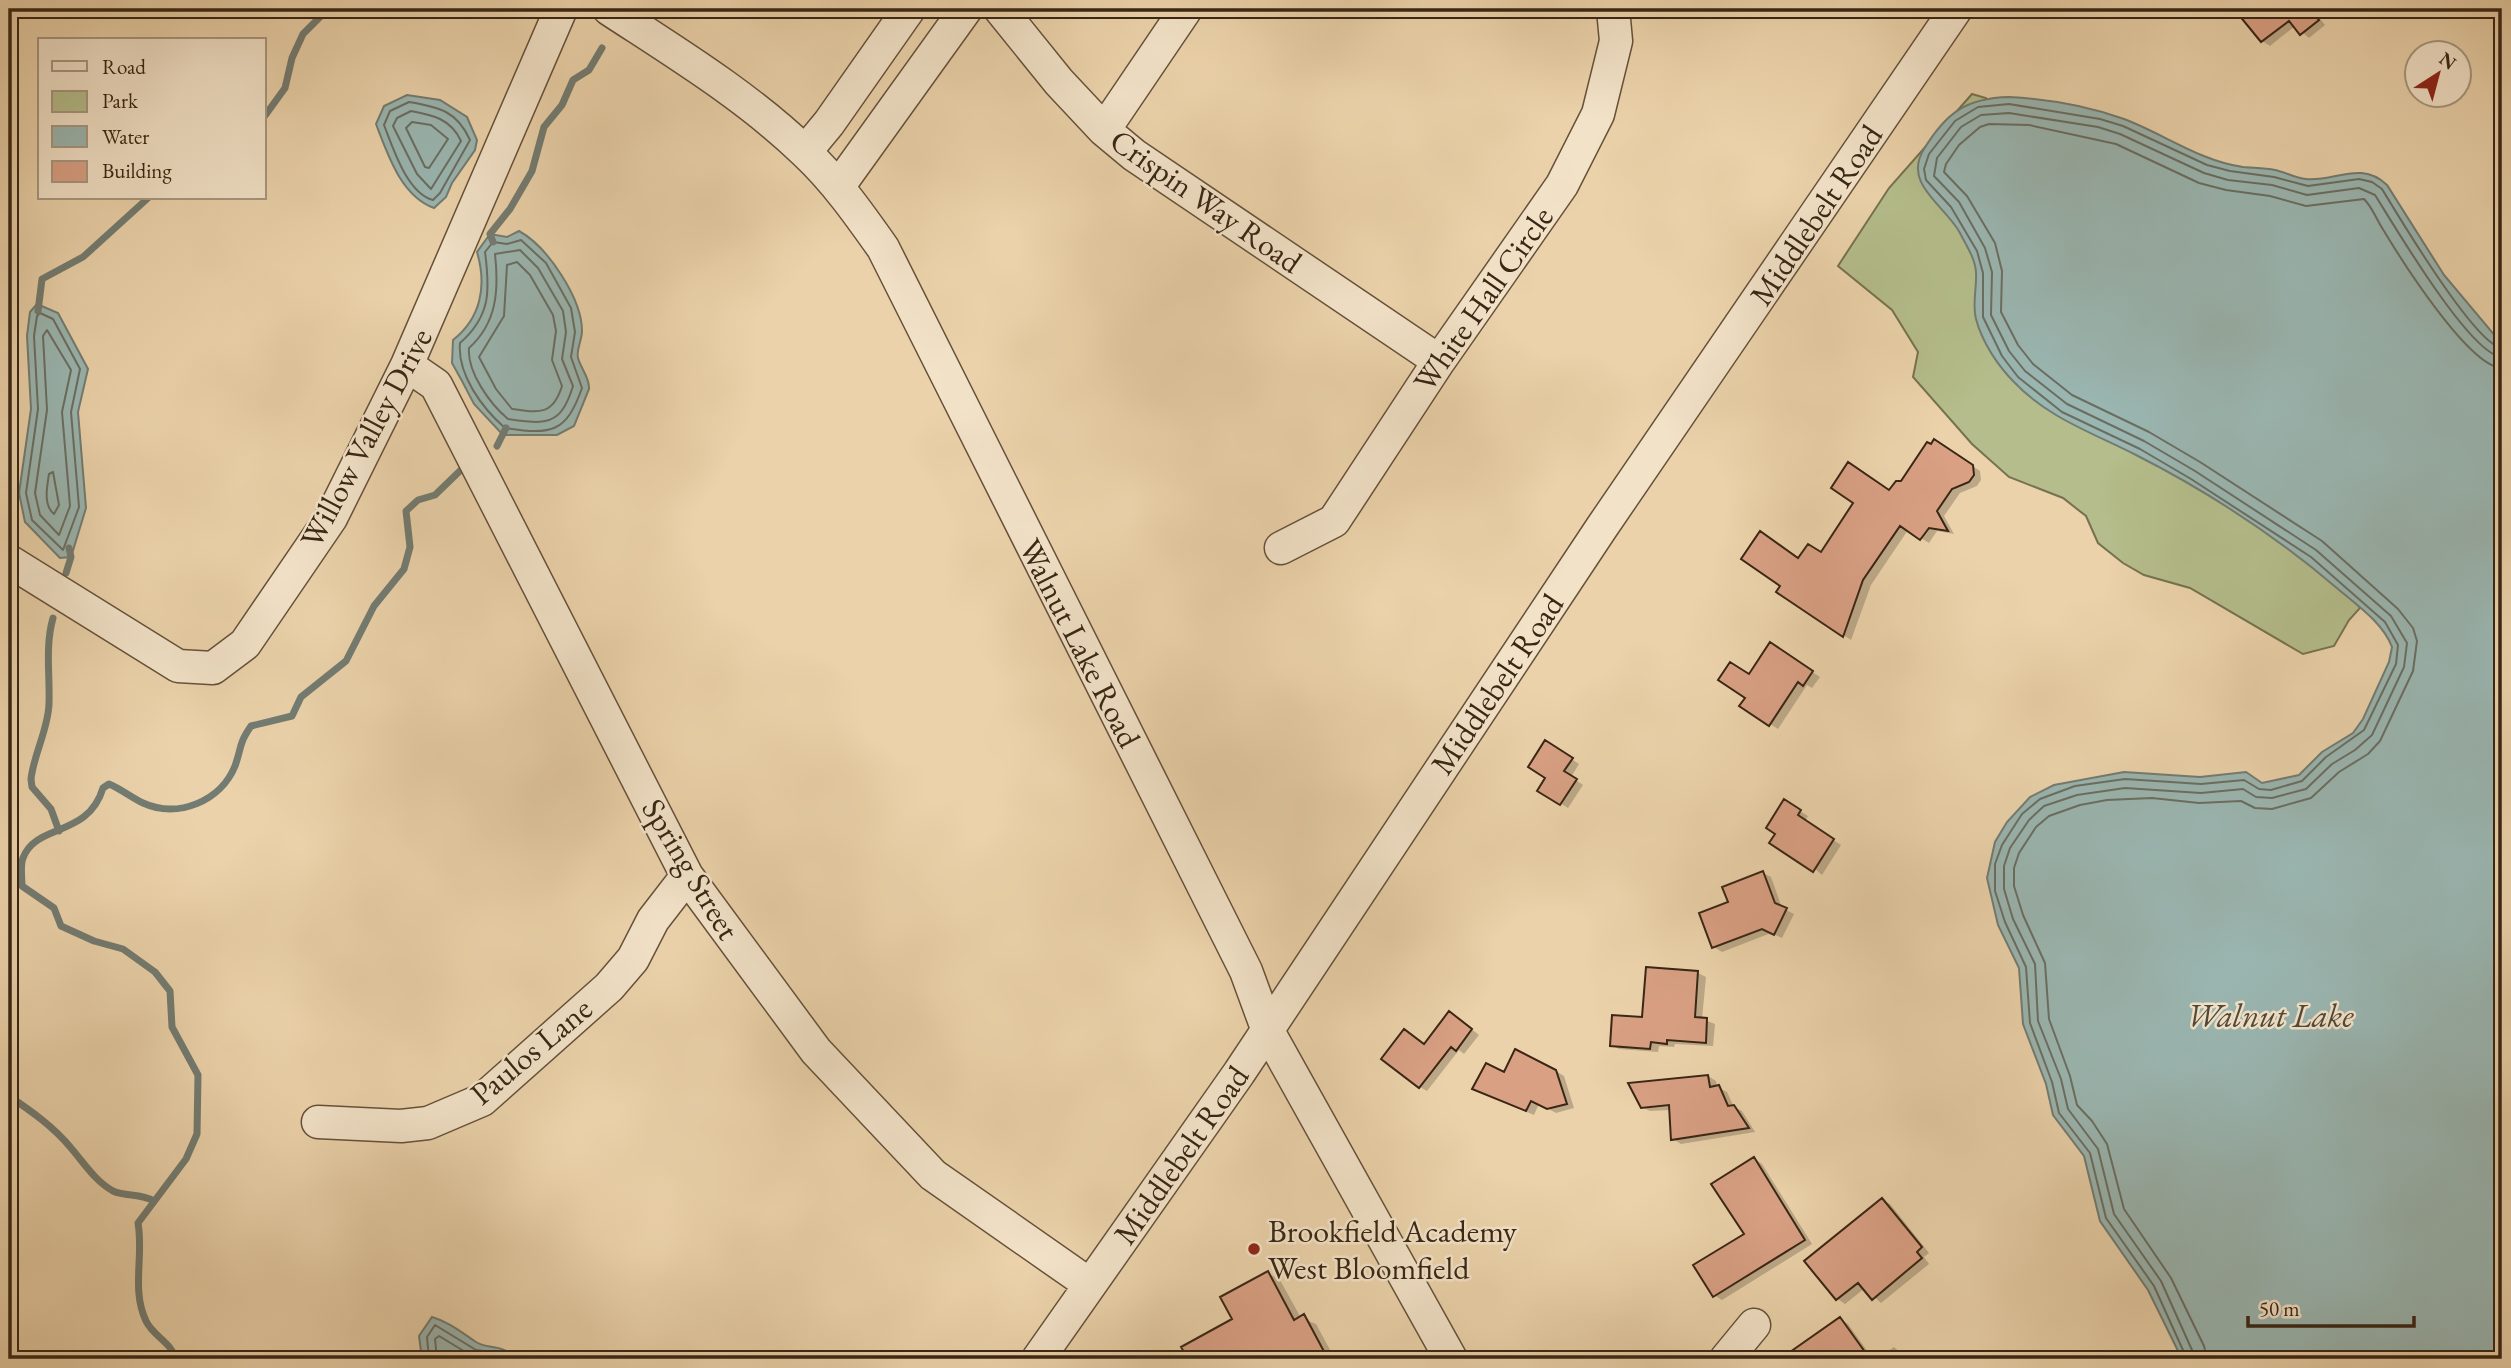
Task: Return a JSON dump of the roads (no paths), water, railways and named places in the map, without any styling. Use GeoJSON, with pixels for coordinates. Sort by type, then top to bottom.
{"type":"FeatureCollection","features":[{"type":"Feature","properties":{"kind":"street","name":"Willow Valley Drive"},"geometry":{"type":"LineString","coordinates":[[9,561],[177,666],[213,668],[245,644],[331,518],[407,365],[561,9]]}},
{"type":"Feature","properties":{"kind":"street","name":"Walnut Lake Road"},"geometry":{"type":"LineString","coordinates":[[609,9],[756,110],[805,152],[838,187],[883,248],[1246,971],[1268,1031],[1451,1359]]}},
{"type":"Feature","properties":{"kind":"street"},"geometry":{"type":"LineString","coordinates":[[805,152],[829,123],[909,9]]}},
{"type":"Feature","properties":{"kind":"street"},"geometry":{"type":"LineString","coordinates":[[838,187],[966,9]]}},
{"type":"Feature","properties":{"kind":"street","name":"Crispin Way Road"},"geometry":{"type":"LineString","coordinates":[[1000,9],[1059,82],[1104,130],[1133,155],[1439,361]]}},
{"type":"Feature","properties":{"kind":"street"},"geometry":{"type":"LineString","coordinates":[[1104,130],[1186,9]]}},
{"type":"Feature","properties":{"kind":"street","name":"White Hall Circle"},"geometry":{"type":"LineString","coordinates":[[1281,548],[1334,521],[1439,361],[1562,185],[1598,114],[1616,41],[1613,9]]}},
{"type":"Feature","properties":{"kind":"street","name":"Middlebelt Road"},"geometry":{"type":"LineString","coordinates":[[1038,1359],[1268,1031],[1602,527],[1956,9]]}},
{"type":"Feature","properties":{"kind":"street","name":"Spring Street"},"geometry":{"type":"LineString","coordinates":[[407,365],[436,385],[687,876],[718,923],[816,1051],[933,1175],[1089,1284]]}},
{"type":"Feature","properties":{"kind":"street","name":"Paulos Lane"},"geometry":{"type":"LineString","coordinates":[[318,1122],[415,1125],[428,1123],[482,1100],[609,987],[633,959],[653,920],[687,876]]}},
{"type":"Feature","properties":{"kind":"street"},"geometry":{"type":"LineString","coordinates":[[1726,1359],[1754,1325]]}},
{"type":"Feature","properties":{"kind":"water"},"geometry":{"type":"Polygon","coordinates":[[[407,95],[440,100],[467,117],[477,140],[475,150],[452,183],[446,197],[434,208],[413,194],[404,184],[376,124],[384,106],[407,95]]]}},
{"type":"Feature","properties":{"kind":"water","name":"Walnut Lake"},"geometry":{"type":"Polygon","coordinates":[[[2009,97],[2038,99],[2110,114],[2227,164],[2275,170],[2306,179],[2358,173],[2377,178],[2387,185],[2444,275],[2502,344],[2502,1359],[2182,1359],[2148,1290],[2100,1221],[2084,1156],[2053,1115],[2046,1084],[2023,1024],[2019,968],[1998,925],[1987,878],[1995,842],[2007,822],[2030,797],[2054,785],[2124,772],[2200,777],[2246,772],[2262,783],[2299,775],[2322,752],[2353,733],[2363,719],[2389,662],[2392,647],[2376,622],[2361,608],[2266,533],[2163,469],[2041,406],[2008,376],[1997,361],[1986,345],[1976,319],[1976,272],[1972,257],[1960,233],[1928,194],[1918,173],[1924,149],[1949,117],[1981,100],[2009,97]]]}},
{"type":"Feature","properties":{"kind":"water"},"geometry":{"type":"Polygon","coordinates":[[[519,231],[552,261],[570,290],[580,318],[582,334],[578,355],[589,389],[574,426],[557,435],[503,435],[474,404],[452,363],[453,340],[470,322],[479,300],[481,277],[477,252],[490,234],[507,237],[519,231]]]}},
{"type":"Feature","properties":{"kind":"water"},"geometry":{"type":"Polygon","coordinates":[[[37,304],[58,313],[88,369],[78,412],[86,508],[71,557],[60,558],[25,522],[19,493],[31,409],[27,336],[30,312],[37,304]]]}},
{"type":"Feature","properties":{"kind":"water"},"geometry":{"type":"Polygon","coordinates":[[[432,1317],[449,1324],[482,1345],[505,1350],[516,1359],[422,1359],[419,1336],[432,1317]]]}},
{"type":"Feature","properties":{"kind":"waterway"},"geometry":{"type":"LineString","coordinates":[[266,114],[285,88],[292,58],[303,34],[328,9]]}},
{"type":"Feature","properties":{"kind":"waterway"},"geometry":{"type":"LineString","coordinates":[[493,242],[490,234],[510,209],[532,171],[544,127],[562,105],[573,80],[589,70],[602,48]]}},
{"type":"Feature","properties":{"kind":"waterway"},"geometry":{"type":"LineString","coordinates":[[38,311],[42,279],[83,257],[146,200]]}},
{"type":"Feature","properties":{"kind":"waterway"},"geometry":{"type":"LineString","coordinates":[[497,446],[506,428]]}},
{"type":"Feature","properties":{"kind":"waterway"},"geometry":{"type":"LineString","coordinates":[[176,1359],[170,1348],[149,1326],[142,1309],[138,1285],[138,1223],[186,1159],[197,1134],[198,1075],[172,1027],[170,991],[155,972],[123,949],[94,941],[61,926],[54,908],[22,886],[23,858],[39,839],[75,823],[86,815],[96,804],[103,788],[109,784],[143,803],[170,809],[197,804],[220,789],[235,766],[242,742],[251,726],[292,716],[301,697],[346,661],[374,606],[404,569],[410,547],[406,511],[418,500],[435,495],[464,467]]}},
{"type":"Feature","properties":{"kind":"waterway"},"geometry":{"type":"LineString","coordinates":[[66,573],[71,557],[69,548]]}},
{"type":"Feature","properties":{"kind":"waterway"},"geometry":{"type":"LineString","coordinates":[[53,618],[48,650],[48,714],[31,779],[32,787],[51,809],[59,831]]}},
{"type":"Feature","properties":{"kind":"waterway"},"geometry":{"type":"LineString","coordinates":[[9,1096],[57,1133],[107,1187],[118,1193],[154,1201]]}},
{"type":"Feature","properties":{"kind":"place","name":"Brookfield Academy West Bloomfield"},"geometry":{"type":"Point","coordinates":[1254,1249]}}]}
